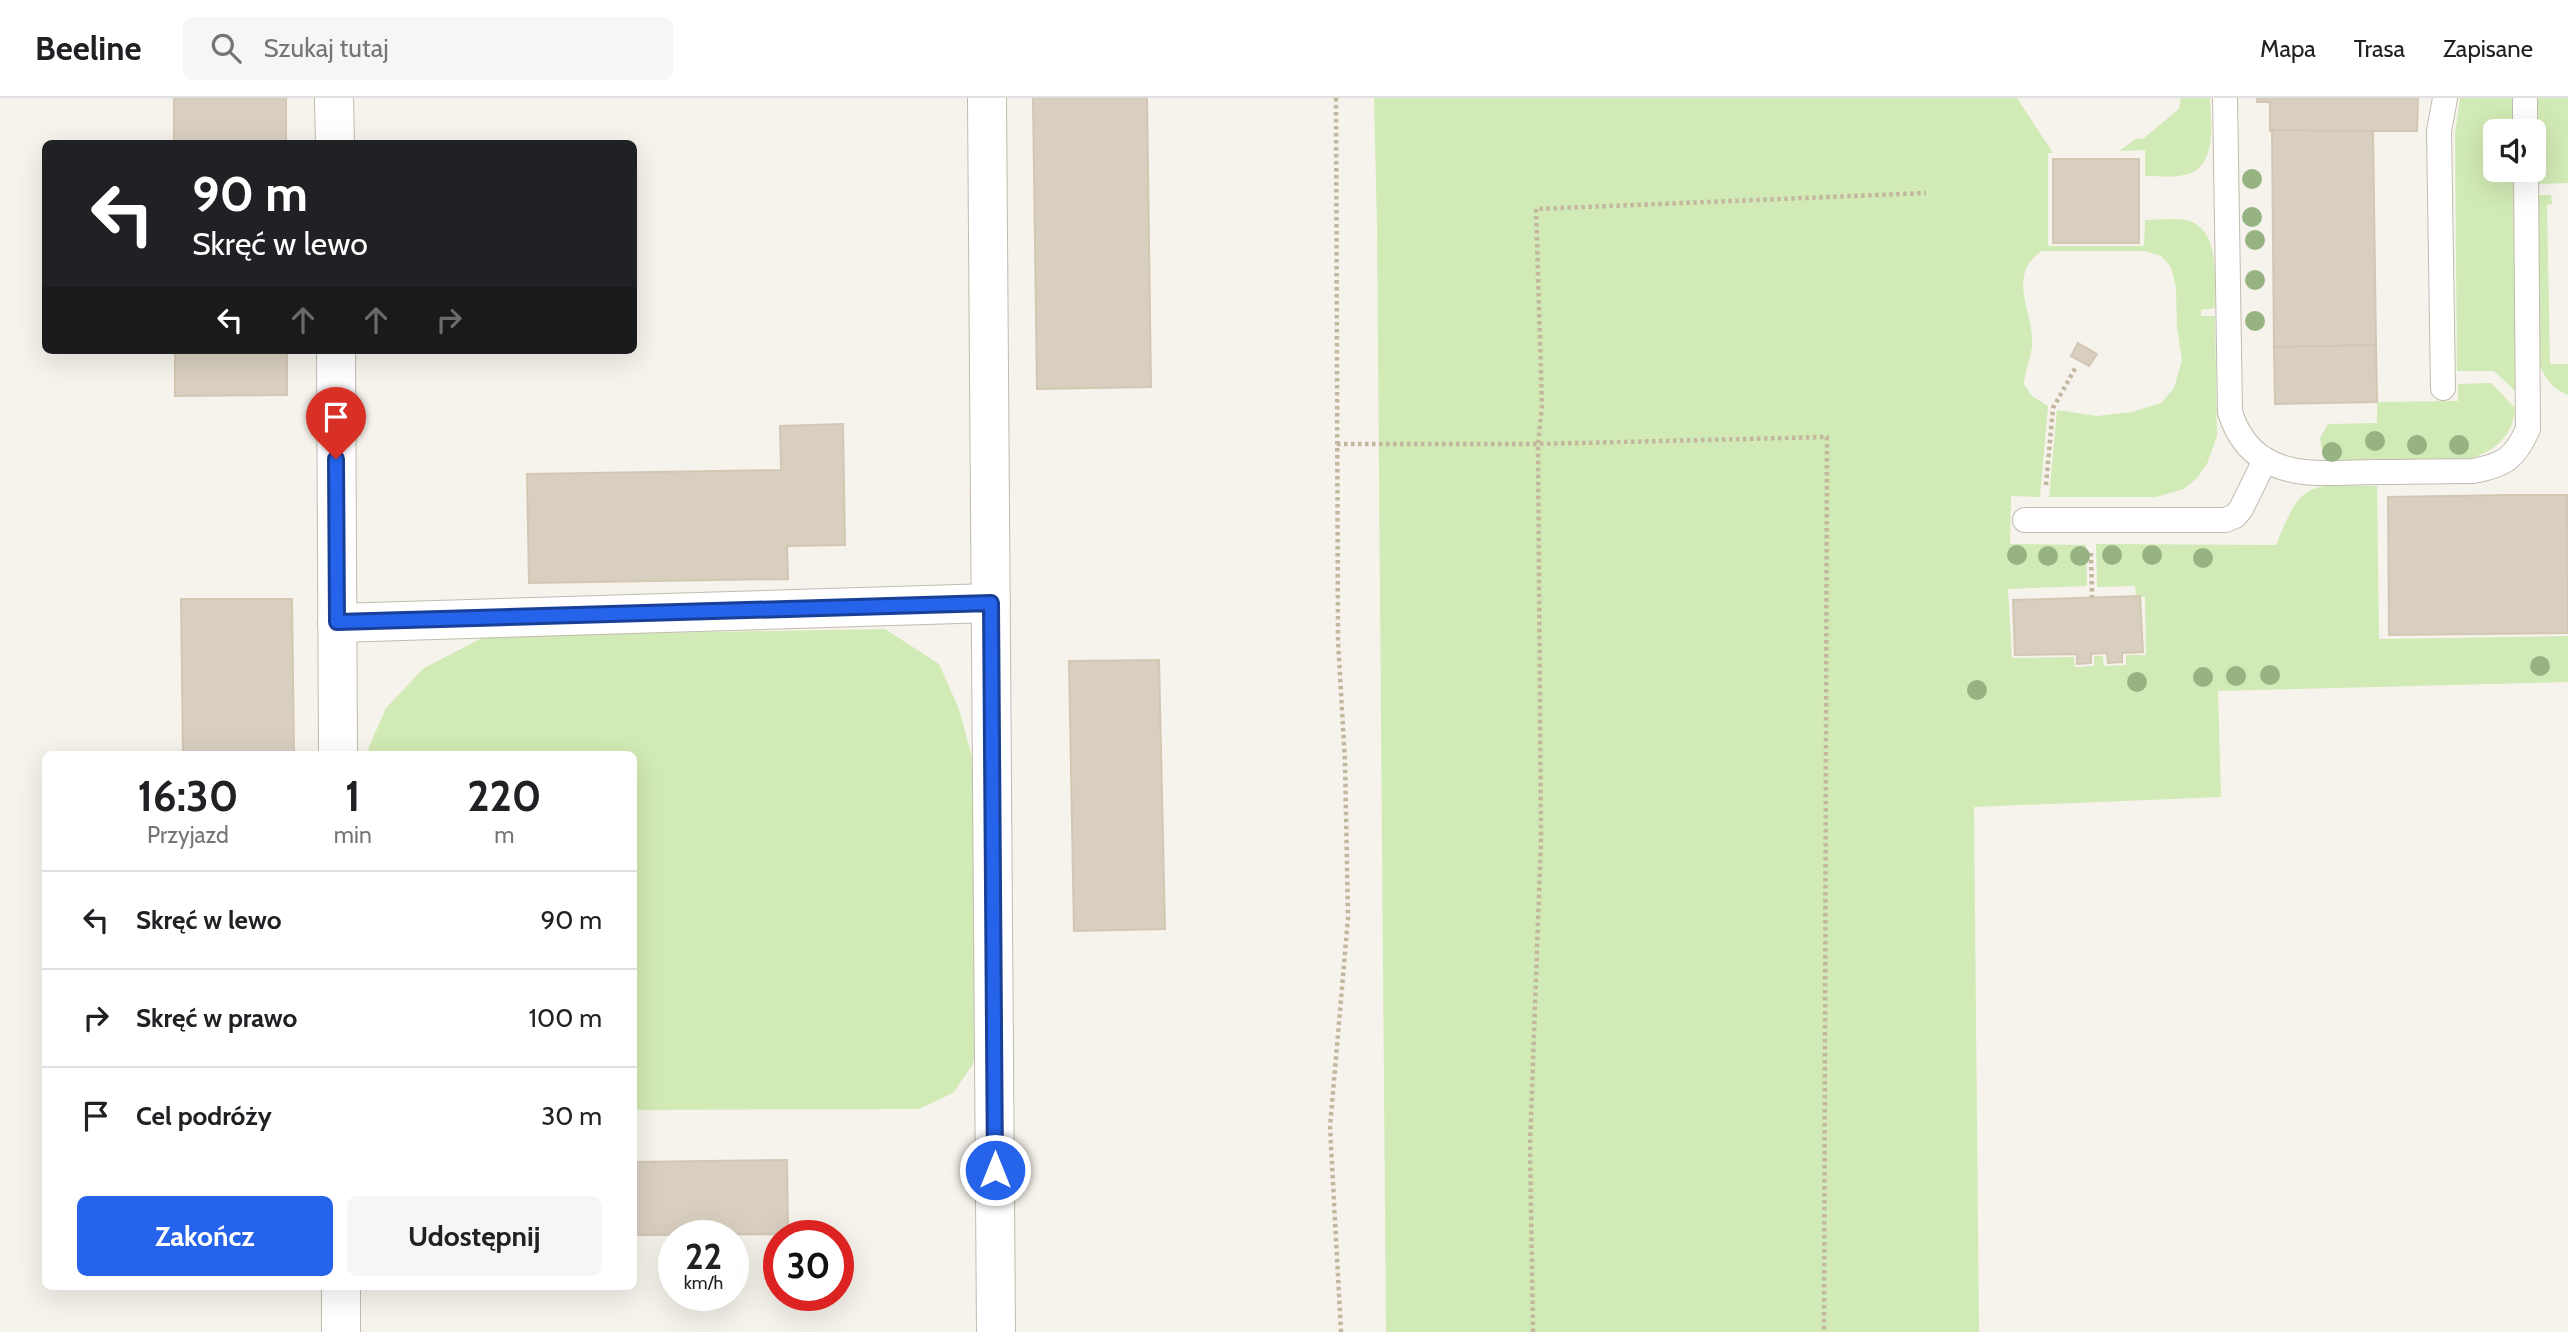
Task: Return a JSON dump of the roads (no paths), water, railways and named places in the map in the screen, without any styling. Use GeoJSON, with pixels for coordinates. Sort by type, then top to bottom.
{"type":"FeatureCollection","features":[{"type":"Feature","properties":{"kind":"street"},"geometry":{"type":"LineString","coordinates":[[334,98],[335,140]]}},
{"type":"Feature","properties":{"kind":"street"},"geometry":{"type":"LineString","coordinates":[[987,98],[996,1332]]}},
{"type":"Feature","properties":{"kind":"street"},"geometry":{"type":"LineString","coordinates":[[336,354],[338,751]]}},
{"type":"Feature","properties":{"kind":"street"},"geometry":{"type":"LineString","coordinates":[[337,622],[991,603]]}},
{"type":"Feature","properties":{"kind":"street"},"geometry":{"type":"LineString","coordinates":[[341,1290],[341,1332]]}},
{"type":"Feature","properties":{"kind":"lane"},"geometry":{"type":"LineString","coordinates":[[2225,98],[2230,412],[2235,428],[2249,447],[2265,460],[2288,469],[2473,471],[2495,467],[2519,449],[2528,429],[2526,182]]}},
{"type":"Feature","properties":{"kind":"lane"},"geometry":{"type":"LineString","coordinates":[[2444,388],[2439,131],[2445,98]]}},
{"type":"Feature","properties":{"kind":"lane"},"geometry":{"type":"LineString","coordinates":[[2525,98],[2525,119]]}},
{"type":"Feature","properties":{"kind":"lane"},"geometry":{"type":"LineString","coordinates":[[2034,520],[2225,520],[2235,516],[2241,509],[2265,460]]}}]}
